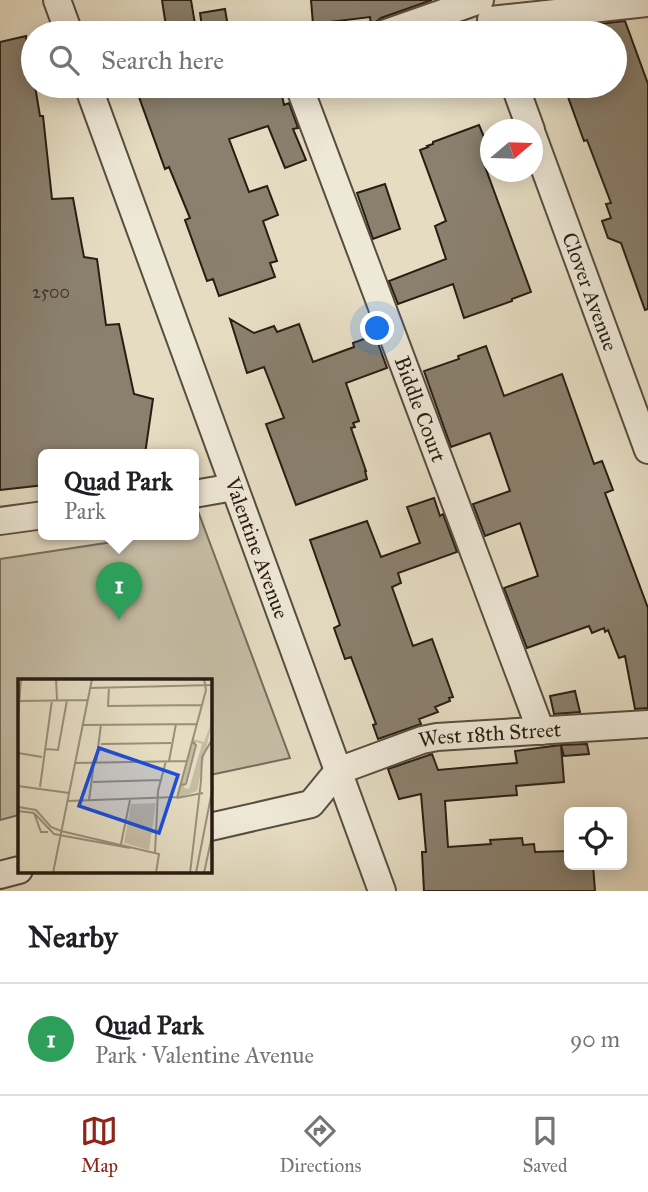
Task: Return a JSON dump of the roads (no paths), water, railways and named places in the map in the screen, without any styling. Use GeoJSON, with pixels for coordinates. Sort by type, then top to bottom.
{"type":"FeatureCollection","features":[{"type":"Feature","properties":{"kind":"street"},"geometry":{"type":"LineString","coordinates":[[57,0],[65,21]]}},
{"type":"Feature","properties":{"kind":"street"},"geometry":{"type":"LineString","coordinates":[[447,21],[487,13],[648,3]]}},
{"type":"Feature","properties":{"kind":"street","name":"Valentine Avenue"},"geometry":{"type":"LineString","coordinates":[[92,98],[382,891]]}},
{"type":"Feature","properties":{"kind":"street","name":"Biddle Court"},"geometry":{"type":"LineString","coordinates":[[303,98],[541,732]]}},
{"type":"Feature","properties":{"kind":"street","name":"Clover Avenue"},"geometry":{"type":"LineString","coordinates":[[519,98],[527,119]]}},
{"type":"Feature","properties":{"kind":"street","name":"Clover Avenue"},"geometry":{"type":"LineString","coordinates":[[543,162],[648,450]]}},
{"type":"Feature","properties":{"kind":"street"},"geometry":{"type":"LineString","coordinates":[[199,493],[234,487]]}},
{"type":"Feature","properties":{"kind":"street"},"geometry":{"type":"LineString","coordinates":[[0,521],[38,516]]}},
{"type":"Feature","properties":{"kind":"street","name":"West 18th Street"},"geometry":{"type":"LineString","coordinates":[[338,771],[437,737],[648,723]]}},
{"type":"Feature","properties":{"kind":"street"},"geometry":{"type":"LineString","coordinates":[[212,827],[311,804],[338,771]]}},
{"type":"Feature","properties":{"kind":"street"},"geometry":{"type":"LineString","coordinates":[[0,875],[18,870]]}},
{"type":"Feature","properties":{"kind":"place","name":"Quad Park"},"geometry":{"type":"Point","coordinates":[119,620]}}]}
